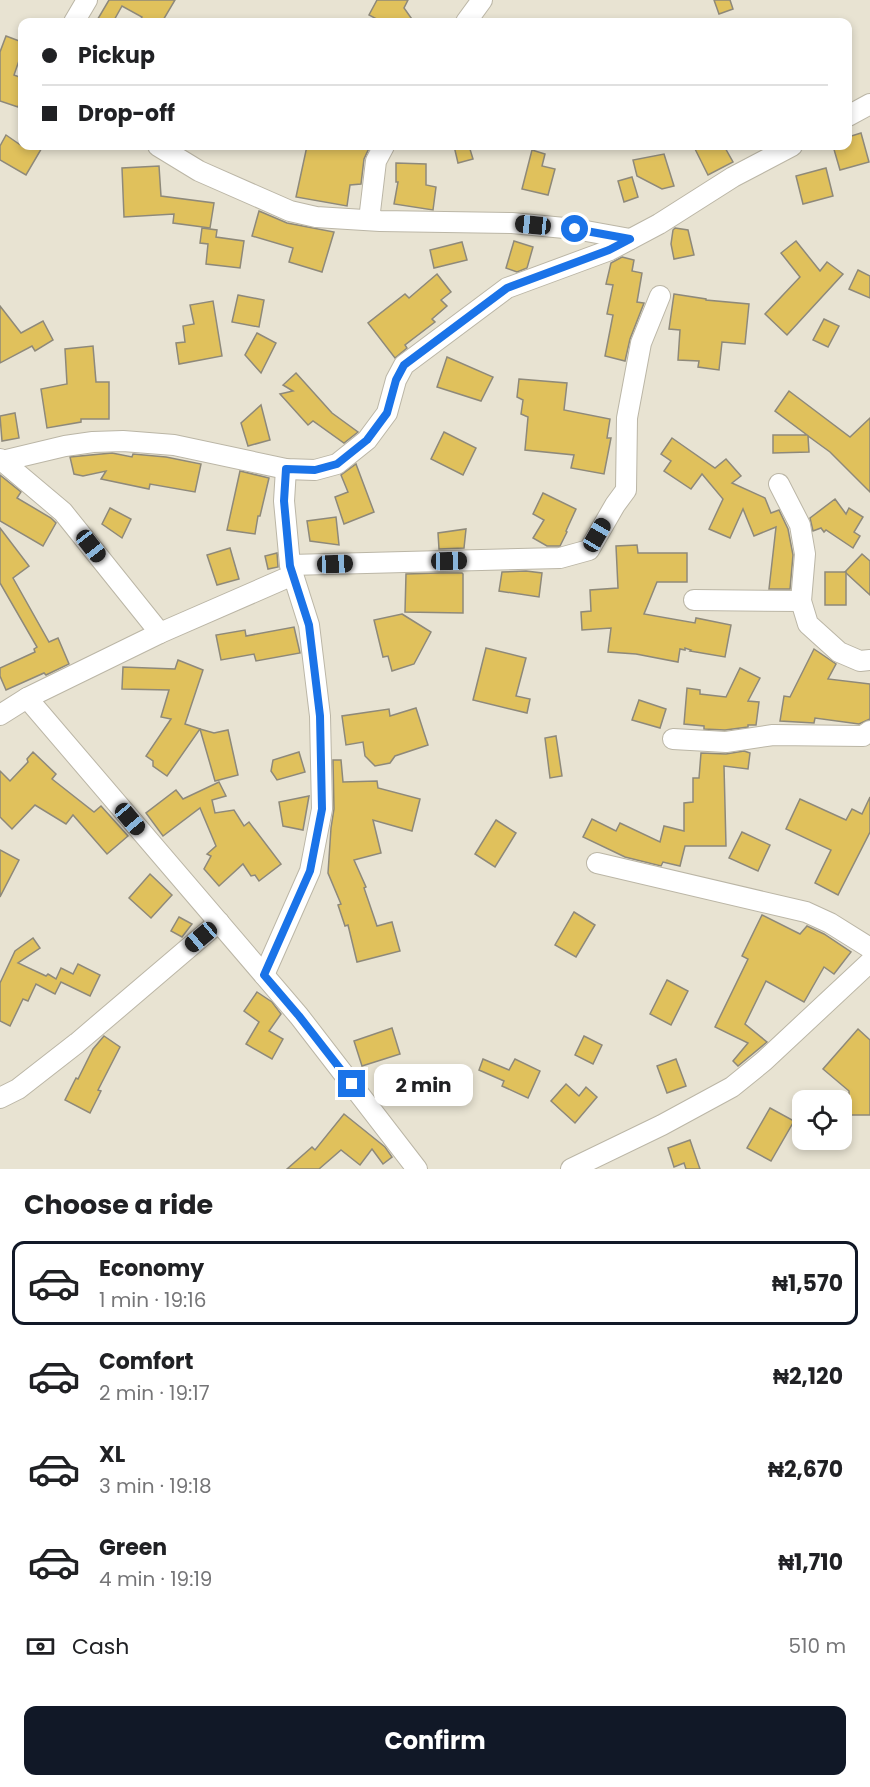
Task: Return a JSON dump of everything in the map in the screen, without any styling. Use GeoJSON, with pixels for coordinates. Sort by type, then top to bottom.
{"type":"FeatureCollection","features":[{"type":"Feature","properties":{"kind":"street"},"geometry":{"type":"LineString","coordinates":[[77,18],[87,0]]}},
{"type":"Feature","properties":{"kind":"street"},"geometry":{"type":"LineString","coordinates":[[469,18],[482,0]]}},
{"type":"Feature","properties":{"kind":"street"},"geometry":{"type":"LineString","coordinates":[[852,114],[870,104]]}},
{"type":"Feature","properties":{"kind":"street"},"geometry":{"type":"LineString","coordinates":[[165,150],[199,171],[290,211],[316,217],[512,223],[575,229],[630,239]]}},
{"type":"Feature","properties":{"kind":"street"},"geometry":{"type":"LineString","coordinates":[[369,220],[376,161],[382,150]]}},
{"type":"Feature","properties":{"kind":"street"},"geometry":{"type":"LineString","coordinates":[[1,460],[64,446],[123,441],[174,445],[286,469],[315,470],[337,464],[367,440],[387,413],[396,380],[404,365],[507,288],[609,250],[659,224],[733,177],[784,150]]}},
{"type":"Feature","properties":{"kind":"street"},"geometry":{"type":"LineString","coordinates":[[0,715],[27,698],[291,570],[560,558],[588,550],[626,490],[627,418],[641,343],[660,296]]}},
{"type":"Feature","properties":{"kind":"street"},"geometry":{"type":"LineString","coordinates":[[1,460],[63,512],[160,633]]}},
{"type":"Feature","properties":{"kind":"street"},"geometry":{"type":"LineString","coordinates":[[264,975],[310,871],[322,809],[320,716],[309,625],[291,570],[284,501],[286,469]]}},
{"type":"Feature","properties":{"kind":"street"},"geometry":{"type":"LineString","coordinates":[[779,483],[800,525],[802,534],[805,554],[801,601],[808,624],[839,652],[860,661],[870,660]]}},
{"type":"Feature","properties":{"kind":"street"},"geometry":{"type":"LineString","coordinates":[[694,600],[801,601]]}},
{"type":"Feature","properties":{"kind":"street"},"geometry":{"type":"LineString","coordinates":[[27,698],[299,1016],[417,1169]]}},
{"type":"Feature","properties":{"kind":"street"},"geometry":{"type":"LineString","coordinates":[[673,739],[726,742],[774,735],[863,736],[870,731]]}},
{"type":"Feature","properties":{"kind":"street"},"geometry":{"type":"LineString","coordinates":[[597,863],[806,912],[830,923],[870,948]]}},
{"type":"Feature","properties":{"kind":"street"},"geometry":{"type":"LineString","coordinates":[[0,1098],[18,1089],[77,1043],[219,922]]}},
{"type":"Feature","properties":{"kind":"street"},"geometry":{"type":"LineString","coordinates":[[577,1167],[732,1088],[870,962]]}},
{"type":"Feature","properties":{"kind":"building"},"geometry":{"type":"Polygon","coordinates":[[[109,0],[175,0],[164,18],[141,18],[122,6],[115,18],[98,18],[109,0]]]}},
{"type":"Feature","properties":{"kind":"building"},"geometry":{"type":"Polygon","coordinates":[[[377,0],[408,0],[404,8],[411,18],[375,18],[369,15],[377,0]]]}},
{"type":"Feature","properties":{"kind":"building"},"geometry":{"type":"Polygon","coordinates":[[[714,0],[730,0],[733,9],[719,14],[714,0]]]}},
{"type":"Feature","properties":{"kind":"building"},"geometry":{"type":"Polygon","coordinates":[[[6,36],[18,40],[18,64],[14,75],[18,76],[18,107],[0,101],[0,52],[6,36]]]}},
{"type":"Feature","properties":{"kind":"building"},"geometry":{"type":"Polygon","coordinates":[[[861,133],[869,162],[840,170],[834,150],[852,150],[852,136],[861,133]]]}},
{"type":"Feature","properties":{"kind":"building"},"geometry":{"type":"Polygon","coordinates":[[[6,135],[18,143],[18,150],[41,150],[26,175],[0,160],[0,146],[6,135]]]}},
{"type":"Feature","properties":{"kind":"building"},"geometry":{"type":"Polygon","coordinates":[[[306,150],[368,150],[364,159],[361,184],[350,185],[347,206],[296,197],[306,150]]]}},
{"type":"Feature","properties":{"kind":"building"},"geometry":{"type":"Polygon","coordinates":[[[455,150],[470,150],[473,159],[458,163],[455,150]]]}},
{"type":"Feature","properties":{"kind":"building"},"geometry":{"type":"Polygon","coordinates":[[[532,150],[545,154],[542,166],[555,169],[548,195],[522,189],[532,150]]]}},
{"type":"Feature","properties":{"kind":"building"},"geometry":{"type":"Polygon","coordinates":[[[696,150],[726,150],[733,162],[708,175],[696,150]]]}},
{"type":"Feature","properties":{"kind":"building"},"geometry":{"type":"Polygon","coordinates":[[[664,154],[674,186],[662,189],[637,176],[633,160],[664,154]]]}},
{"type":"Feature","properties":{"kind":"building"},"geometry":{"type":"Polygon","coordinates":[[[396,163],[426,164],[426,185],[436,187],[433,210],[394,204],[398,182],[396,182],[396,163]]]}},
{"type":"Feature","properties":{"kind":"building"},"geometry":{"type":"Polygon","coordinates":[[[159,166],[161,196],[214,203],[210,228],[173,223],[174,214],[124,217],[122,168],[159,166]]]}},
{"type":"Feature","properties":{"kind":"building"},"geometry":{"type":"Polygon","coordinates":[[[826,168],[833,196],[803,204],[796,176],[826,168]]]}},
{"type":"Feature","properties":{"kind":"building"},"geometry":{"type":"Polygon","coordinates":[[[632,177],[638,197],[624,202],[618,181],[632,177]]]}},
{"type":"Feature","properties":{"kind":"building"},"geometry":{"type":"Polygon","coordinates":[[[259,211],[287,223],[334,232],[322,272],[289,262],[293,248],[252,236],[259,211]]]}},
{"type":"Feature","properties":{"kind":"building"},"geometry":{"type":"Polygon","coordinates":[[[202,228],[217,230],[216,237],[244,241],[240,268],[206,264],[208,244],[200,243],[202,228]]]}},
{"type":"Feature","properties":{"kind":"building"},"geometry":{"type":"Polygon","coordinates":[[[675,228],[688,230],[694,255],[674,259],[671,244],[675,228]]]}},
{"type":"Feature","properties":{"kind":"building"},"geometry":{"type":"Polygon","coordinates":[[[514,241],[533,247],[527,268],[517,272],[506,268],[514,241]]]}},
{"type":"Feature","properties":{"kind":"building"},"geometry":{"type":"Polygon","coordinates":[[[796,241],[820,271],[827,262],[843,274],[787,335],[765,314],[800,277],[781,253],[796,241]]]}},
{"type":"Feature","properties":{"kind":"building"},"geometry":{"type":"Polygon","coordinates":[[[462,242],[467,260],[434,268],[430,250],[462,242]]]}},
{"type":"Feature","properties":{"kind":"building"},"geometry":{"type":"Polygon","coordinates":[[[622,257],[634,260],[632,271],[642,273],[637,302],[644,303],[630,339],[625,361],[605,356],[613,315],[607,314],[613,285],[606,284],[611,263],[622,257]]]}},
{"type":"Feature","properties":{"kind":"building"},"geometry":{"type":"Polygon","coordinates":[[[858,270],[870,276],[870,298],[849,289],[858,270]]]}},
{"type":"Feature","properties":{"kind":"building"},"geometry":{"type":"Polygon","coordinates":[[[437,274],[451,292],[441,300],[447,306],[432,319],[435,322],[405,345],[407,348],[395,358],[368,323],[405,294],[409,298],[437,274]]]}},
{"type":"Feature","properties":{"kind":"building"},"geometry":{"type":"Polygon","coordinates":[[[674,294],[749,304],[745,344],[722,342],[719,370],[698,367],[699,361],[678,360],[680,330],[669,329],[674,294]]]}},
{"type":"Feature","properties":{"kind":"building"},"geometry":{"type":"Polygon","coordinates":[[[238,295],[264,300],[259,327],[232,322],[238,295]]]}},
{"type":"Feature","properties":{"kind":"building"},"geometry":{"type":"Polygon","coordinates":[[[213,301],[222,356],[179,364],[176,343],[185,342],[183,326],[194,324],[190,305],[213,301]]]}},
{"type":"Feature","properties":{"kind":"building"},"geometry":{"type":"Polygon","coordinates":[[[0,306],[21,333],[43,321],[53,340],[35,351],[32,346],[0,363],[0,306]]]}},
{"type":"Feature","properties":{"kind":"building"},"geometry":{"type":"Polygon","coordinates":[[[824,319],[839,326],[828,347],[813,340],[824,319]]]}},
{"type":"Feature","properties":{"kind":"building"},"geometry":{"type":"Polygon","coordinates":[[[257,333],[276,343],[261,373],[245,355],[257,333]]]}},
{"type":"Feature","properties":{"kind":"building"},"geometry":{"type":"Polygon","coordinates":[[[93,346],[96,382],[109,382],[109,419],[81,419],[81,422],[47,428],[41,389],[67,384],[65,349],[93,346]]]}},
{"type":"Feature","properties":{"kind":"building"},"geometry":{"type":"Polygon","coordinates":[[[447,357],[493,377],[481,401],[437,387],[447,357]]]}},
{"type":"Feature","properties":{"kind":"building"},"geometry":{"type":"Polygon","coordinates":[[[296,373],[332,413],[358,432],[344,443],[313,421],[308,425],[280,394],[293,391],[283,385],[296,373]]]}},
{"type":"Feature","properties":{"kind":"building"},"geometry":{"type":"Polygon","coordinates":[[[519,379],[567,383],[564,410],[610,419],[607,438],[611,438],[604,474],[571,468],[574,455],[525,450],[528,417],[521,414],[523,400],[517,397],[519,379]]]}},
{"type":"Feature","properties":{"kind":"building"},"geometry":{"type":"Polygon","coordinates":[[[789,391],[850,437],[870,418],[870,492],[830,452],[808,436],[809,452],[773,453],[773,435],[807,435],[775,411],[789,391]]]}},
{"type":"Feature","properties":{"kind":"building"},"geometry":{"type":"Polygon","coordinates":[[[261,405],[270,440],[248,446],[241,423],[261,405]]]}},
{"type":"Feature","properties":{"kind":"building"},"geometry":{"type":"Polygon","coordinates":[[[15,413],[19,438],[2,441],[0,416],[15,413]]]}},
{"type":"Feature","properties":{"kind":"building"},"geometry":{"type":"Polygon","coordinates":[[[444,432],[476,448],[463,475],[431,459],[444,432]]]}},
{"type":"Feature","properties":{"kind":"building"},"geometry":{"type":"Polygon","coordinates":[[[672,438],[715,468],[726,459],[741,476],[732,483],[765,498],[771,513],[779,510],[788,529],[793,555],[790,589],[769,589],[776,527],[754,536],[743,509],[730,538],[709,529],[723,499],[702,474],[691,489],[664,471],[671,461],[661,454],[672,438]]]}},
{"type":"Feature","properties":{"kind":"building"},"geometry":{"type":"Polygon","coordinates":[[[112,453],[132,457],[133,454],[166,457],[201,464],[195,492],[150,484],[149,489],[101,479],[106,471],[83,476],[74,474],[70,457],[112,453]]]}},
{"type":"Feature","properties":{"kind":"building"},"geometry":{"type":"Polygon","coordinates":[[[356,464],[374,512],[344,524],[335,497],[348,492],[341,475],[356,464]]]}},
{"type":"Feature","properties":{"kind":"building"},"geometry":{"type":"Polygon","coordinates":[[[240,471],[269,478],[255,534],[227,530],[240,471]]]}},
{"type":"Feature","properties":{"kind":"building"},"geometry":{"type":"Polygon","coordinates":[[[0,475],[21,492],[17,498],[56,523],[43,546],[0,521],[0,475]]]}},
{"type":"Feature","properties":{"kind":"building"},"geometry":{"type":"Polygon","coordinates":[[[543,493],[576,509],[560,546],[547,546],[533,538],[544,520],[533,514],[543,493]]]}},
{"type":"Feature","properties":{"kind":"building"},"geometry":{"type":"Polygon","coordinates":[[[835,499],[846,514],[849,508],[863,517],[854,532],[860,536],[853,548],[826,530],[824,532],[821,528],[813,531],[810,518],[835,499]]]}},
{"type":"Feature","properties":{"kind":"building"},"geometry":{"type":"Polygon","coordinates":[[[110,508],[131,519],[122,538],[102,524],[110,508]]]}},
{"type":"Feature","properties":{"kind":"building"},"geometry":{"type":"Polygon","coordinates":[[[336,517],[339,545],[310,541],[307,521],[336,517]]]}},
{"type":"Feature","properties":{"kind":"building"},"geometry":{"type":"Polygon","coordinates":[[[0,528],[29,566],[13,578],[49,642],[58,638],[69,664],[6,690],[0,676],[0,668],[35,652],[34,649],[37,647],[0,583],[0,528]]]}},
{"type":"Feature","properties":{"kind":"building"},"geometry":{"type":"Polygon","coordinates":[[[466,529],[464,548],[439,549],[438,533],[466,529]]]}},
{"type":"Feature","properties":{"kind":"building"},"geometry":{"type":"Polygon","coordinates":[[[637,545],[638,553],[687,553],[687,582],[657,582],[644,614],[695,623],[696,618],[731,625],[725,657],[690,651],[685,648],[685,650],[680,649],[678,662],[636,654],[608,652],[611,628],[582,630],[581,612],[591,611],[590,590],[618,588],[616,546],[637,545]]]}},
{"type":"Feature","properties":{"kind":"building"},"geometry":{"type":"Polygon","coordinates":[[[230,548],[239,579],[217,585],[207,555],[230,548]]]}},
{"type":"Feature","properties":{"kind":"building"},"geometry":{"type":"Polygon","coordinates":[[[277,553],[278,567],[268,569],[265,556],[277,553]]]}},
{"type":"Feature","properties":{"kind":"building"},"geometry":{"type":"Polygon","coordinates":[[[862,554],[870,561],[870,595],[845,572],[862,554]]]}},
{"type":"Feature","properties":{"kind":"building"},"geometry":{"type":"Polygon","coordinates":[[[502,572],[542,573],[539,597],[499,591],[502,572]]]}},
{"type":"Feature","properties":{"kind":"building"},"geometry":{"type":"Polygon","coordinates":[[[825,572],[846,572],[846,605],[825,605],[825,572]]]}},
{"type":"Feature","properties":{"kind":"building"},"geometry":{"type":"Polygon","coordinates":[[[462,573],[463,613],[405,612],[406,574],[462,573]]]}},
{"type":"Feature","properties":{"kind":"building"},"geometry":{"type":"Polygon","coordinates":[[[402,614],[431,632],[414,664],[392,671],[388,656],[383,657],[374,620],[402,614]]]}},
{"type":"Feature","properties":{"kind":"building"},"geometry":{"type":"Polygon","coordinates":[[[294,627],[300,653],[256,661],[254,654],[221,660],[216,635],[245,630],[246,636],[294,627]]]}},
{"type":"Feature","properties":{"kind":"building"},"geometry":{"type":"Polygon","coordinates":[[[486,648],[526,658],[516,696],[530,699],[527,713],[473,700],[486,648]]]}},
{"type":"Feature","properties":{"kind":"building"},"geometry":{"type":"Polygon","coordinates":[[[814,649],[836,664],[828,679],[870,684],[870,719],[859,724],[815,718],[814,723],[780,721],[784,696],[790,697],[814,649]]]}},
{"type":"Feature","properties":{"kind":"building"},"geometry":{"type":"Polygon","coordinates":[[[178,660],[203,670],[185,724],[200,729],[167,776],[153,766],[153,761],[146,756],[171,719],[161,717],[169,690],[122,689],[123,667],[175,669],[178,660]]]}},
{"type":"Feature","properties":{"kind":"building"},"geometry":{"type":"Polygon","coordinates":[[[740,668],[760,678],[748,701],[759,702],[756,725],[725,730],[704,729],[704,726],[684,724],[687,688],[700,690],[700,694],[726,697],[740,668]]]}},
{"type":"Feature","properties":{"kind":"building"},"geometry":{"type":"Polygon","coordinates":[[[639,700],[666,709],[660,728],[632,720],[639,700]]]}},
{"type":"Feature","properties":{"kind":"building"},"geometry":{"type":"Polygon","coordinates":[[[416,708],[428,745],[395,756],[390,763],[375,766],[365,756],[363,742],[346,745],[342,716],[389,709],[390,716],[416,708]]]}},
{"type":"Feature","properties":{"kind":"building"},"geometry":{"type":"Polygon","coordinates":[[[200,729],[214,733],[228,730],[238,775],[215,781],[200,729]]]}},
{"type":"Feature","properties":{"kind":"building"},"geometry":{"type":"Polygon","coordinates":[[[556,736],[562,776],[550,778],[545,738],[556,736]]]}},
{"type":"Feature","properties":{"kind":"building"},"geometry":{"type":"Polygon","coordinates":[[[744,751],[750,753],[748,769],[724,766],[726,846],[685,846],[680,866],[663,862],[661,866],[625,857],[583,837],[592,819],[616,831],[620,823],[660,842],[664,826],[684,831],[684,803],[693,802],[693,778],[699,778],[701,753],[726,754],[744,751]]]}},
{"type":"Feature","properties":{"kind":"building"},"geometry":{"type":"Polygon","coordinates":[[[33,752],[56,774],[52,779],[94,812],[101,806],[128,836],[107,854],[73,815],[66,824],[35,805],[12,829],[0,817],[0,771],[10,781],[28,762],[27,759],[33,752]]]}},
{"type":"Feature","properties":{"kind":"building"},"geometry":{"type":"Polygon","coordinates":[[[299,752],[305,772],[277,780],[271,771],[273,760],[299,752]]]}},
{"type":"Feature","properties":{"kind":"building"},"geometry":{"type":"Polygon","coordinates":[[[333,760],[341,760],[343,782],[377,781],[378,788],[420,799],[412,831],[373,820],[381,853],[354,860],[366,887],[364,888],[377,926],[392,922],[400,951],[357,962],[348,925],[345,926],[338,905],[341,904],[328,873],[334,809],[333,760]]]}},
{"type":"Feature","properties":{"kind":"building"},"geometry":{"type":"Polygon","coordinates":[[[219,782],[226,796],[212,800],[215,813],[234,810],[244,826],[249,822],[281,864],[259,881],[255,875],[251,876],[243,864],[219,886],[204,869],[211,856],[207,854],[216,846],[200,808],[163,836],[146,813],[176,790],[183,799],[219,782]]]}},
{"type":"Feature","properties":{"kind":"building"},"geometry":{"type":"Polygon","coordinates":[[[309,796],[303,830],[283,826],[279,802],[309,796]]]}},
{"type":"Feature","properties":{"kind":"building"},"geometry":{"type":"Polygon","coordinates":[[[870,797],[870,832],[838,895],[815,883],[831,850],[786,829],[800,799],[846,820],[852,809],[862,814],[870,797]]]}},
{"type":"Feature","properties":{"kind":"building"},"geometry":{"type":"Polygon","coordinates":[[[496,820],[516,833],[495,867],[475,854],[496,820]]]}},
{"type":"Feature","properties":{"kind":"building"},"geometry":{"type":"Polygon","coordinates":[[[742,832],[770,845],[758,871],[729,858],[742,832]]]}},
{"type":"Feature","properties":{"kind":"building"},"geometry":{"type":"Polygon","coordinates":[[[0,850],[19,860],[0,897],[0,850]]]}},
{"type":"Feature","properties":{"kind":"building"},"geometry":{"type":"Polygon","coordinates":[[[150,874],[172,895],[151,918],[129,898],[150,874]]]}},
{"type":"Feature","properties":{"kind":"building"},"geometry":{"type":"Polygon","coordinates":[[[574,912],[595,925],[576,957],[555,945],[574,912]]]}},
{"type":"Feature","properties":{"kind":"building"},"geometry":{"type":"Polygon","coordinates":[[[762,915],[800,934],[807,926],[851,952],[834,974],[824,967],[804,1002],[766,981],[745,1024],[767,1042],[738,1066],[733,1061],[748,1043],[715,1027],[748,959],[742,956],[762,915]]]}},
{"type":"Feature","properties":{"kind":"building"},"geometry":{"type":"Polygon","coordinates":[[[179,917],[192,924],[182,937],[171,931],[179,917]]]}},
{"type":"Feature","properties":{"kind":"building"},"geometry":{"type":"Polygon","coordinates":[[[33,938],[40,948],[18,963],[56,979],[61,968],[73,974],[78,964],[100,975],[90,996],[61,982],[55,994],[36,984],[28,1001],[23,999],[10,1026],[0,1021],[0,983],[15,951],[33,938]]]}},
{"type":"Feature","properties":{"kind":"building"},"geometry":{"type":"Polygon","coordinates":[[[667,980],[688,991],[671,1025],[650,1014],[667,980]]]}},
{"type":"Feature","properties":{"kind":"building"},"geometry":{"type":"Polygon","coordinates":[[[257,992],[272,1002],[281,1014],[269,1031],[283,1039],[272,1059],[246,1044],[259,1022],[244,1011],[257,992]]]}},
{"type":"Feature","properties":{"kind":"building"},"geometry":{"type":"Polygon","coordinates":[[[392,1028],[400,1054],[362,1066],[354,1041],[392,1028]]]}},
{"type":"Feature","properties":{"kind":"building"},"geometry":{"type":"Polygon","coordinates":[[[858,1029],[870,1040],[870,1115],[852,1115],[852,1090],[848,1090],[823,1069],[858,1029]]]}},
{"type":"Feature","properties":{"kind":"building"},"geometry":{"type":"Polygon","coordinates":[[[104,1036],[120,1047],[98,1090],[101,1091],[90,1113],[65,1100],[93,1049],[104,1036]]]}},
{"type":"Feature","properties":{"kind":"building"},"geometry":{"type":"Polygon","coordinates":[[[584,1036],[602,1045],[593,1064],[575,1055],[584,1036]]]}},
{"type":"Feature","properties":{"kind":"building"},"geometry":{"type":"Polygon","coordinates":[[[483,1059],[509,1070],[515,1059],[540,1071],[528,1098],[502,1086],[504,1081],[479,1070],[483,1059]]]}},
{"type":"Feature","properties":{"kind":"building"},"geometry":{"type":"Polygon","coordinates":[[[676,1059],[686,1086],[667,1093],[657,1066],[676,1059]]]}},
{"type":"Feature","properties":{"kind":"building"},"geometry":{"type":"Polygon","coordinates":[[[566,1084],[579,1096],[586,1087],[597,1097],[575,1123],[551,1101],[566,1084]]]}},
{"type":"Feature","properties":{"kind":"building"},"geometry":{"type":"Polygon","coordinates":[[[770,1108],[792,1120],[792,1124],[771,1161],[747,1148],[770,1108]]]}},
{"type":"Feature","properties":{"kind":"building"},"geometry":{"type":"Polygon","coordinates":[[[344,1114],[385,1147],[392,1157],[383,1164],[372,1149],[360,1165],[341,1150],[319,1169],[287,1169],[312,1147],[315,1150],[344,1114]]]}},
{"type":"Feature","properties":{"kind":"building"},"geometry":{"type":"Polygon","coordinates":[[[690,1140],[700,1169],[686,1169],[684,1163],[674,1167],[668,1148],[690,1140]]]}},
{"type":"Feature","properties":{"kind":"route"},"geometry":{"type":"LineString","coordinates":[[352,1084],[264,975],[310,871],[322,809],[320,716],[309,625],[290,566],[284,501],[286,469],[315,470],[337,464],[367,440],[387,413],[396,380],[404,365],[507,288],[609,250],[630,239],[575,229]]}}]}
